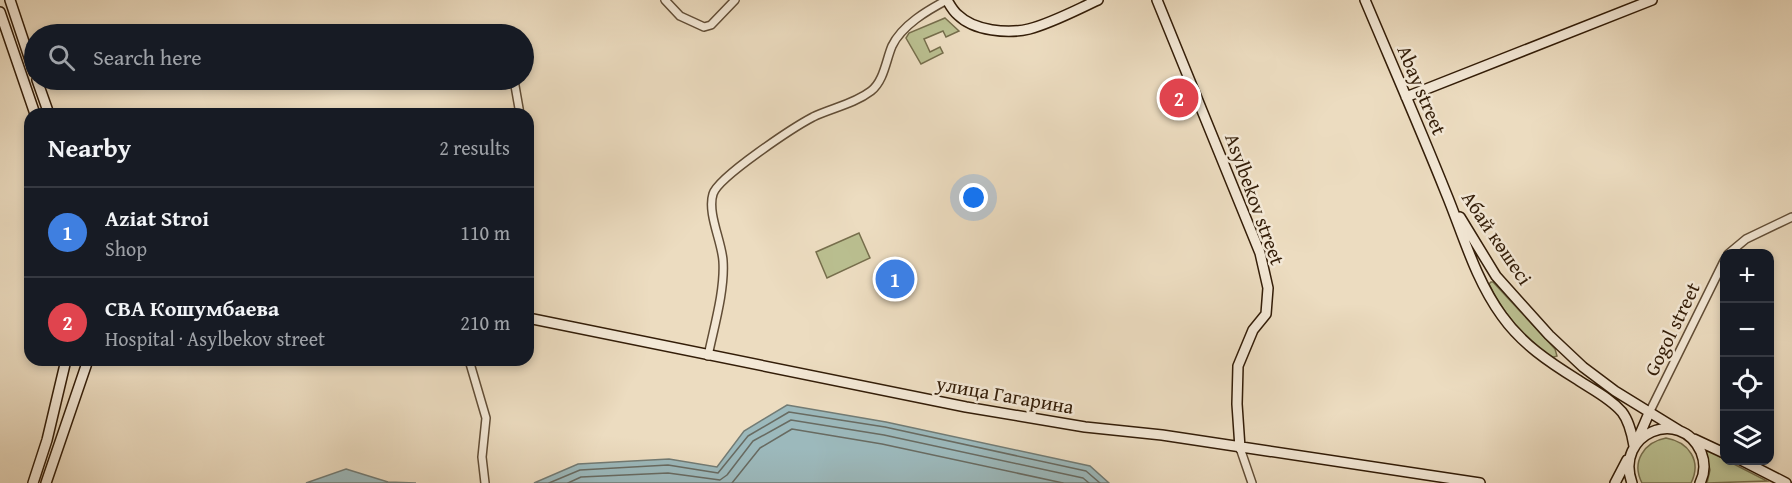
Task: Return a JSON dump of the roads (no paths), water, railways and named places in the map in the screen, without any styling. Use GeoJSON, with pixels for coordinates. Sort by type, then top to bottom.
{"type":"FeatureCollection","features":[{"type":"Feature","properties":{"kind":"main road"},"geometry":{"type":"LineString","coordinates":[[10,0],[24,42]]}},
{"type":"Feature","properties":{"kind":"main road"},"geometry":{"type":"LineString","coordinates":[[947,0],[959,17],[978,26],[992,30],[1026,30],[1098,0]]}},
{"type":"Feature","properties":{"kind":"main road","name":"Asylbekov street"},"geometry":{"type":"LineString","coordinates":[[1157,0],[1260,254],[1268,288],[1266,314],[1252,330],[1238,366],[1237,404],[1240,448]]}},
{"type":"Feature","properties":{"kind":"main road","name":"Abay street"},"geometry":{"type":"LineString","coordinates":[[1365,0],[1447,195]]}},
{"type":"Feature","properties":{"kind":"main road"},"geometry":{"type":"LineString","coordinates":[[1406,97],[1652,0]]}},
{"type":"Feature","properties":{"kind":"main road"},"geometry":{"type":"LineString","coordinates":[[0,12],[24,82]]}},
{"type":"Feature","properties":{"kind":"main road"},"geometry":{"type":"LineString","coordinates":[[27,90],[33,108]]}},
{"type":"Feature","properties":{"kind":"main road"},"geometry":{"type":"LineString","coordinates":[[41,90],[47,108]]}},
{"type":"Feature","properties":{"kind":"main road","name":"Абай көшесі"},"geometry":{"type":"LineString","coordinates":[[1447,195],[1496,276],[1583,367],[1615,391],[1691,437]]}},
{"type":"Feature","properties":{"kind":"main road","name":"Абай көшесі"},"geometry":{"type":"LineString","coordinates":[[1447,195],[1480,281],[1502,317],[1520,338],[1545,360],[1612,401],[1623,414],[1630,428],[1633,449]]}},
{"type":"Feature","properties":{"kind":"main road","name":"улица Гагарина"},"geometry":{"type":"LineString","coordinates":[[534,319],[966,407],[1084,427],[1162,435],[1480,483]]}},
{"type":"Feature","properties":{"kind":"main road"},"geometry":{"type":"LineString","coordinates":[[33,483],[47,440],[65,366]]}},
{"type":"Feature","properties":{"kind":"main road"},"geometry":{"type":"LineString","coordinates":[[46,483],[86,366]]}},
{"type":"Feature","properties":{"kind":"main road"},"geometry":{"type":"LineString","coordinates":[[1615,483],[1649,413]]}},
{"type":"Feature","properties":{"kind":"main road"},"geometry":{"type":"LineString","coordinates":[[1632,483],[1629,463],[1633,449],[1641,438],[1660,429],[1680,431]]}},
{"type":"Feature","properties":{"kind":"main road"},"geometry":{"type":"LineString","coordinates":[[1691,437],[1720,451]]}},
{"type":"Feature","properties":{"kind":"main road"},"geometry":{"type":"LineString","coordinates":[[1691,437],[1703,456],[1704,467],[1700,483]]}},
{"type":"Feature","properties":{"kind":"main road"},"geometry":{"type":"LineString","coordinates":[[1751,465],[1786,483]]}},
{"type":"Feature","properties":{"kind":"main road"},"geometry":{"type":"LineString","coordinates":[[1606,483],[1623,468]]}},
{"type":"Feature","properties":{"kind":"street"},"geometry":{"type":"LineString","coordinates":[[665,0],[680,16],[705,27],[711,25],[735,0]]}},
{"type":"Feature","properties":{"kind":"street"},"geometry":{"type":"LineString","coordinates":[[708,356],[723,277],[723,255],[711,201],[717,186],[746,162],[812,118],[856,100],[873,90],[881,78],[899,35],[910,24],[947,0]]}},
{"type":"Feature","properties":{"kind":"street"},"geometry":{"type":"LineString","coordinates":[[516,90],[519,108]]}},
{"type":"Feature","properties":{"kind":"street"},"geometry":{"type":"LineString","coordinates":[[1734,249],[1746,239],[1792,218]]}},
{"type":"Feature","properties":{"kind":"street","name":"Gogol street"},"geometry":{"type":"LineString","coordinates":[[1649,413],[1720,271]]}},
{"type":"Feature","properties":{"kind":"street"},"geometry":{"type":"LineString","coordinates":[[471,366],[486,418],[482,457],[485,483]]}},
{"type":"Feature","properties":{"kind":"street"},"geometry":{"type":"LineString","coordinates":[[1240,448],[1252,483]]}},
{"type":"Feature","properties":{"kind":"water"},"geometry":{"type":"Polygon","coordinates":[[[787,405],[886,422],[1090,466],[1109,483],[534,483],[578,464],[669,459],[717,467],[744,431],[787,405]]]}},
{"type":"Feature","properties":{"kind":"water"},"geometry":{"type":"Polygon","coordinates":[[[346,469],[388,482],[416,483],[306,483],[346,469]]]}},
{"type":"Feature","properties":{"kind":"place","name":"СВА Кошумбаева"},"geometry":{"type":"Point","coordinates":[1179,98]}},
{"type":"Feature","properties":{"kind":"place","name":"Aziat Stroi"},"geometry":{"type":"Point","coordinates":[895,279]}}]}
